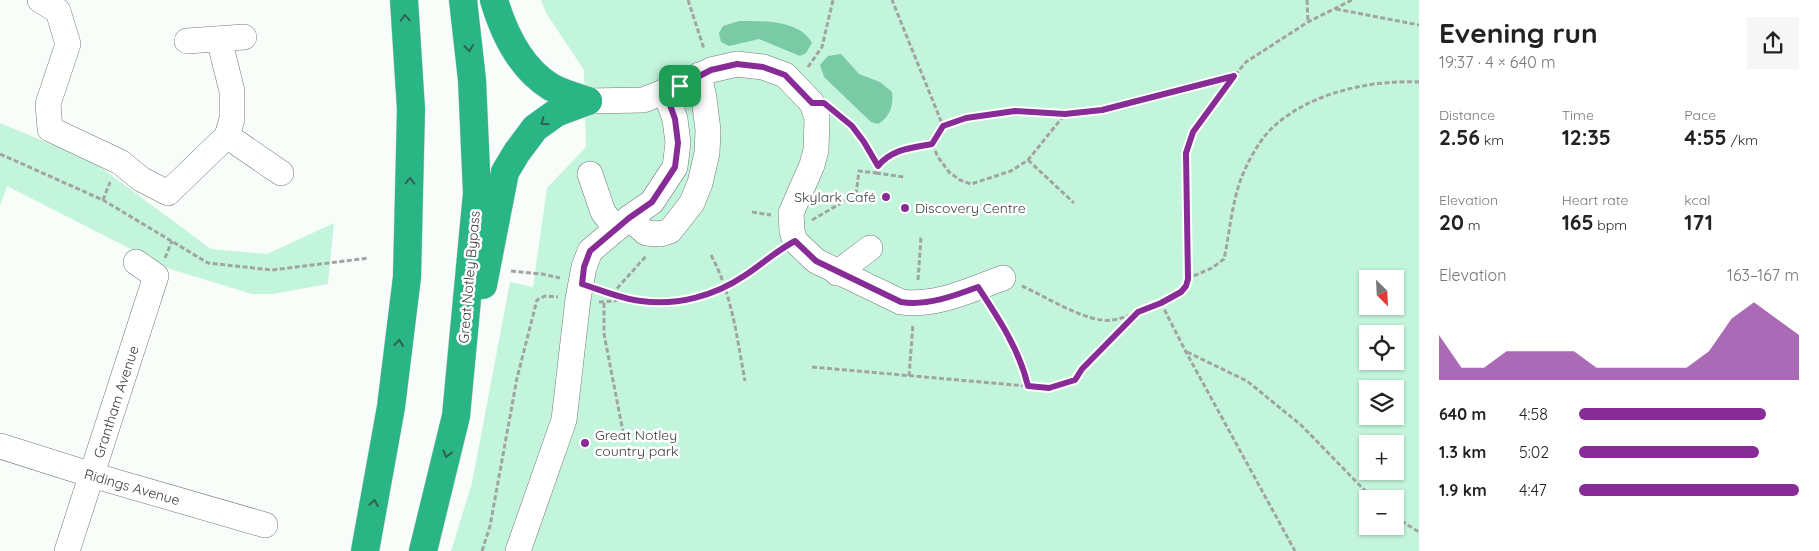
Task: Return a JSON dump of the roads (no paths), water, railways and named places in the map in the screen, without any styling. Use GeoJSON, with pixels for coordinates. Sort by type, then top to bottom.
{"type":"FeatureCollection","features":[{"type":"Feature","properties":{"kind":"highway"},"geometry":{"type":"LineString","coordinates":[[365,551],[391,407],[407,278],[411,110],[404,0]]}},
{"type":"Feature","properties":{"kind":"highway","name":"Great Notley Bypass"},"geometry":{"type":"LineString","coordinates":[[423,551],[456,416],[477,193],[472,80],[463,0]]}},
{"type":"Feature","properties":{"kind":"highway"},"geometry":{"type":"LineString","coordinates":[[494,0],[499,17],[516,54],[538,78],[553,88],[588,101]]}},
{"type":"Feature","properties":{"kind":"highway"},"geometry":{"type":"LineString","coordinates":[[456,416],[505,172],[535,128],[556,113],[588,101]]}},
{"type":"Feature","properties":{"kind":"street"},"geometry":{"type":"LineString","coordinates":[[40,0],[58,11],[68,44],[48,104],[50,130],[120,162],[141,179],[168,193],[230,127],[232,91],[219,39]]}},
{"type":"Feature","properties":{"kind":"street"},"geometry":{"type":"LineString","coordinates":[[187,42],[244,38]]}},
{"type":"Feature","properties":{"kind":"street"},"geometry":{"type":"LineString","coordinates":[[588,101],[654,96],[680,86],[705,73],[737,64],[763,67],[785,75],[812,103],[817,118],[816,150],[812,165],[792,207],[792,231],[801,232],[816,261],[901,302],[915,304],[952,296],[1003,278]]}},
{"type":"Feature","properties":{"kind":"street"},"geometry":{"type":"LineString","coordinates":[[590,174],[603,212],[622,224],[646,234],[660,234],[670,231],[692,203],[700,183],[707,153],[707,122],[704,98],[705,73]]}},
{"type":"Feature","properties":{"kind":"street"},"geometry":{"type":"LineString","coordinates":[[518,551],[564,420],[584,267],[590,251],[622,224],[656,182],[663,162],[666,134],[658,114],[654,96]]}},
{"type":"Feature","properties":{"kind":"street"},"geometry":{"type":"LineString","coordinates":[[230,127],[281,173]]}},
{"type":"Feature","properties":{"kind":"street"},"geometry":{"type":"LineString","coordinates":[[837,272],[870,248]]}},
{"type":"Feature","properties":{"kind":"street","name":"Grantham Avenue"},"geometry":{"type":"LineString","coordinates":[[67,551],[156,276],[136,262]]}},
{"type":"Feature","properties":{"kind":"street","name":"Ridings Avenue"},"geometry":{"type":"LineString","coordinates":[[0,446],[92,475],[265,525]]}},
{"type":"Feature","properties":{"kind":"place","name":"Skylark Café"},"geometry":{"type":"Point","coordinates":[886,197]}},
{"type":"Feature","properties":{"kind":"place","name":"Discovery Centre"},"geometry":{"type":"Point","coordinates":[905,208]}},
{"type":"Feature","properties":{"kind":"place","name":"Great Notley country park"},"geometry":{"type":"Point","coordinates":[585,443]}}]}
